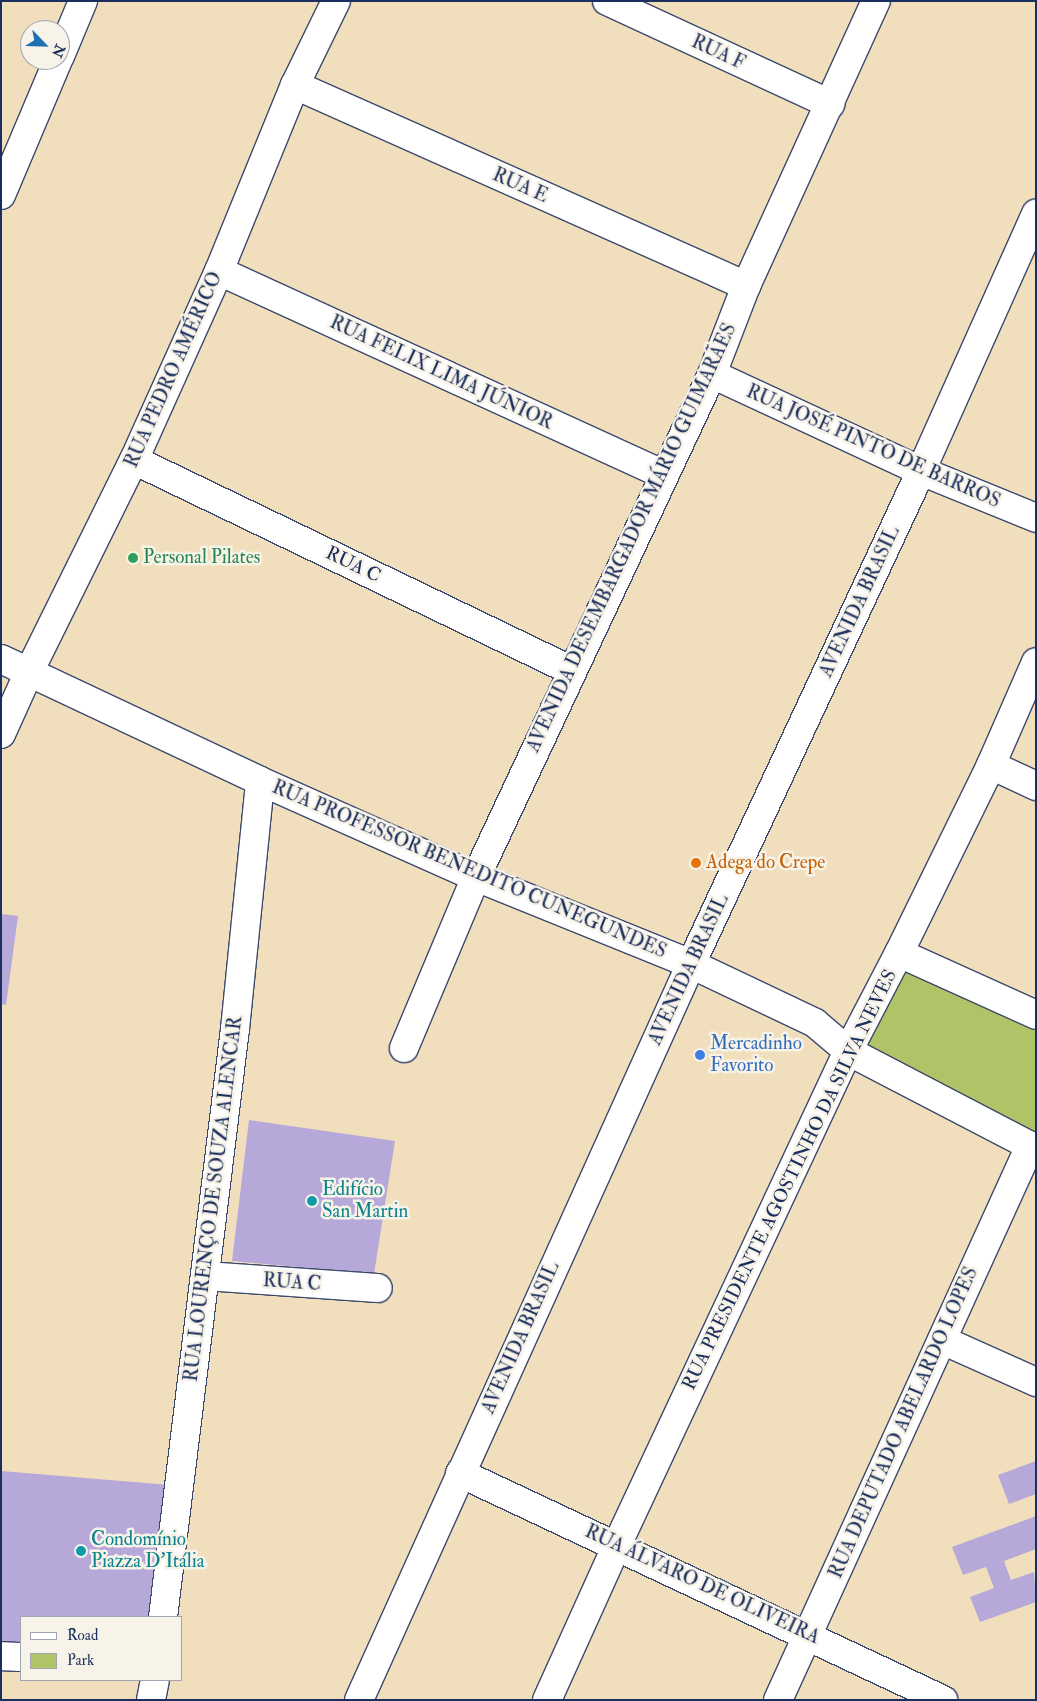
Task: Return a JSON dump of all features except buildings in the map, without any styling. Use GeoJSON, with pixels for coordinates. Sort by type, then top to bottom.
{"type":"FeatureCollection","features":[{"type":"Feature","properties":{"kind":"street"},"geometry":{"type":"LineString","coordinates":[[70,32],[83,1]]}},
{"type":"Feature","properties":{"kind":"street","name":"RUA PEDRO AMÉRICO"},"geometry":{"type":"LineString","coordinates":[[1,734],[29,672],[134,460],[219,271],[295,85],[336,1]]}},
{"type":"Feature","properties":{"kind":"street","name":"RUA F"},"geometry":{"type":"LineString","coordinates":[[607,1],[830,104]]}},
{"type":"Feature","properties":{"kind":"street","name":"AVENIDA DESEMBARGADOR MÁRIO GUIMARÃES"},"geometry":{"type":"LineString","coordinates":[[404,1048],[476,877],[571,670],[712,374],[746,286],[876,1]]}},
{"type":"Feature","properties":{"kind":"street"},"geometry":{"type":"LineString","coordinates":[[1,195],[54,70]]}},
{"type":"Feature","properties":{"kind":"street","name":"RUA E"},"geometry":{"type":"LineString","coordinates":[[295,85],[746,286]]}},
{"type":"Feature","properties":{"kind":"street","name":"AVENIDA BRASIL"},"geometry":{"type":"LineString","coordinates":[[359,1700],[691,964],[921,471],[1036,214]]}},
{"type":"Feature","properties":{"kind":"street","name":"RUA FELIX LIMA JÚNIOR"},"geometry":{"type":"LineString","coordinates":[[219,271],[664,475]]}},
{"type":"Feature","properties":{"kind":"street","name":"RUA JOSÉ PINTO DE BARROS"},"geometry":{"type":"LineString","coordinates":[[712,374],[921,471],[1036,518]]}},
{"type":"Feature","properties":{"kind":"street","name":"RUA C"},"geometry":{"type":"LineString","coordinates":[[134,460],[571,670]]}},
{"type":"Feature","properties":{"kind":"street","name":"RUA PROFESSOR BENEDITO CUNEGUNDES"},"geometry":{"type":"LineString","coordinates":[[1,659],[260,781],[476,877],[691,964],[815,1023],[848,1050],[1033,1148]]}},
{"type":"Feature","properties":{"kind":"street","name":"RUA PRESIDENTE AGOSTINHO DA SILVA NEVES"},"geometry":{"type":"LineString","coordinates":[[548,1700],[617,1545],[848,1050],[899,953],[990,765],[1036,662]]}},
{"type":"Feature","properties":{"kind":"street"},"geometry":{"type":"LineString","coordinates":[[990,765],[1036,786]]}},
{"type":"Feature","properties":{"kind":"street","name":"RUA LOURENÇO DE SOUZA ALENCAR"},"geometry":{"type":"LineString","coordinates":[[163,1616],[235,1029],[260,781]]}},
{"type":"Feature","properties":{"kind":"street"},"geometry":{"type":"LineString","coordinates":[[899,953],[1036,1015]]}},
{"type":"Feature","properties":{"kind":"street","name":"RUA DEPUTADO ABELARDO LOPES"},"geometry":{"type":"LineString","coordinates":[[778,1700],[942,1340],[1033,1148]]}},
{"type":"Feature","properties":{"kind":"street","name":"RUA C"},"geometry":{"type":"LineString","coordinates":[[205,1276],[378,1288]]}},
{"type":"Feature","properties":{"kind":"street"},"geometry":{"type":"LineString","coordinates":[[942,1340],[1036,1382]]}},
{"type":"Feature","properties":{"kind":"street","name":"RUA ÁLVARO DE OLIVEIRA"},"geometry":{"type":"LineString","coordinates":[[460,1473],[617,1545],[943,1700]]}},
{"type":"Feature","properties":{"kind":"street"},"geometry":{"type":"LineString","coordinates":[[1,1656],[20,1657]]}},
{"type":"Feature","properties":{"kind":"street"},"geometry":{"type":"LineString","coordinates":[[151,1700],[155,1681]]}},
{"type":"Feature","properties":{"kind":"green space"},"geometry":{"type":"Polygon","coordinates":[[[899,953],[1036,1015],[1036,1149],[848,1051],[899,953]]]}},
{"type":"Feature","properties":{"kind":"place","name":"Personal Pilates"},"geometry":{"type":"Point","coordinates":[133,558]}},
{"type":"Feature","properties":{"kind":"place","name":"Adega do Crepe"},"geometry":{"type":"Point","coordinates":[696,863]}},
{"type":"Feature","properties":{"kind":"place","name":"Mercadinho Favorito"},"geometry":{"type":"Point","coordinates":[700,1055]}},
{"type":"Feature","properties":{"kind":"place","name":"Edifício San Martin"},"geometry":{"type":"Point","coordinates":[312,1201]}},
{"type":"Feature","properties":{"kind":"place","name":"Condomínio Piazza D'Itália"},"geometry":{"type":"Point","coordinates":[81,1551]}}]}
